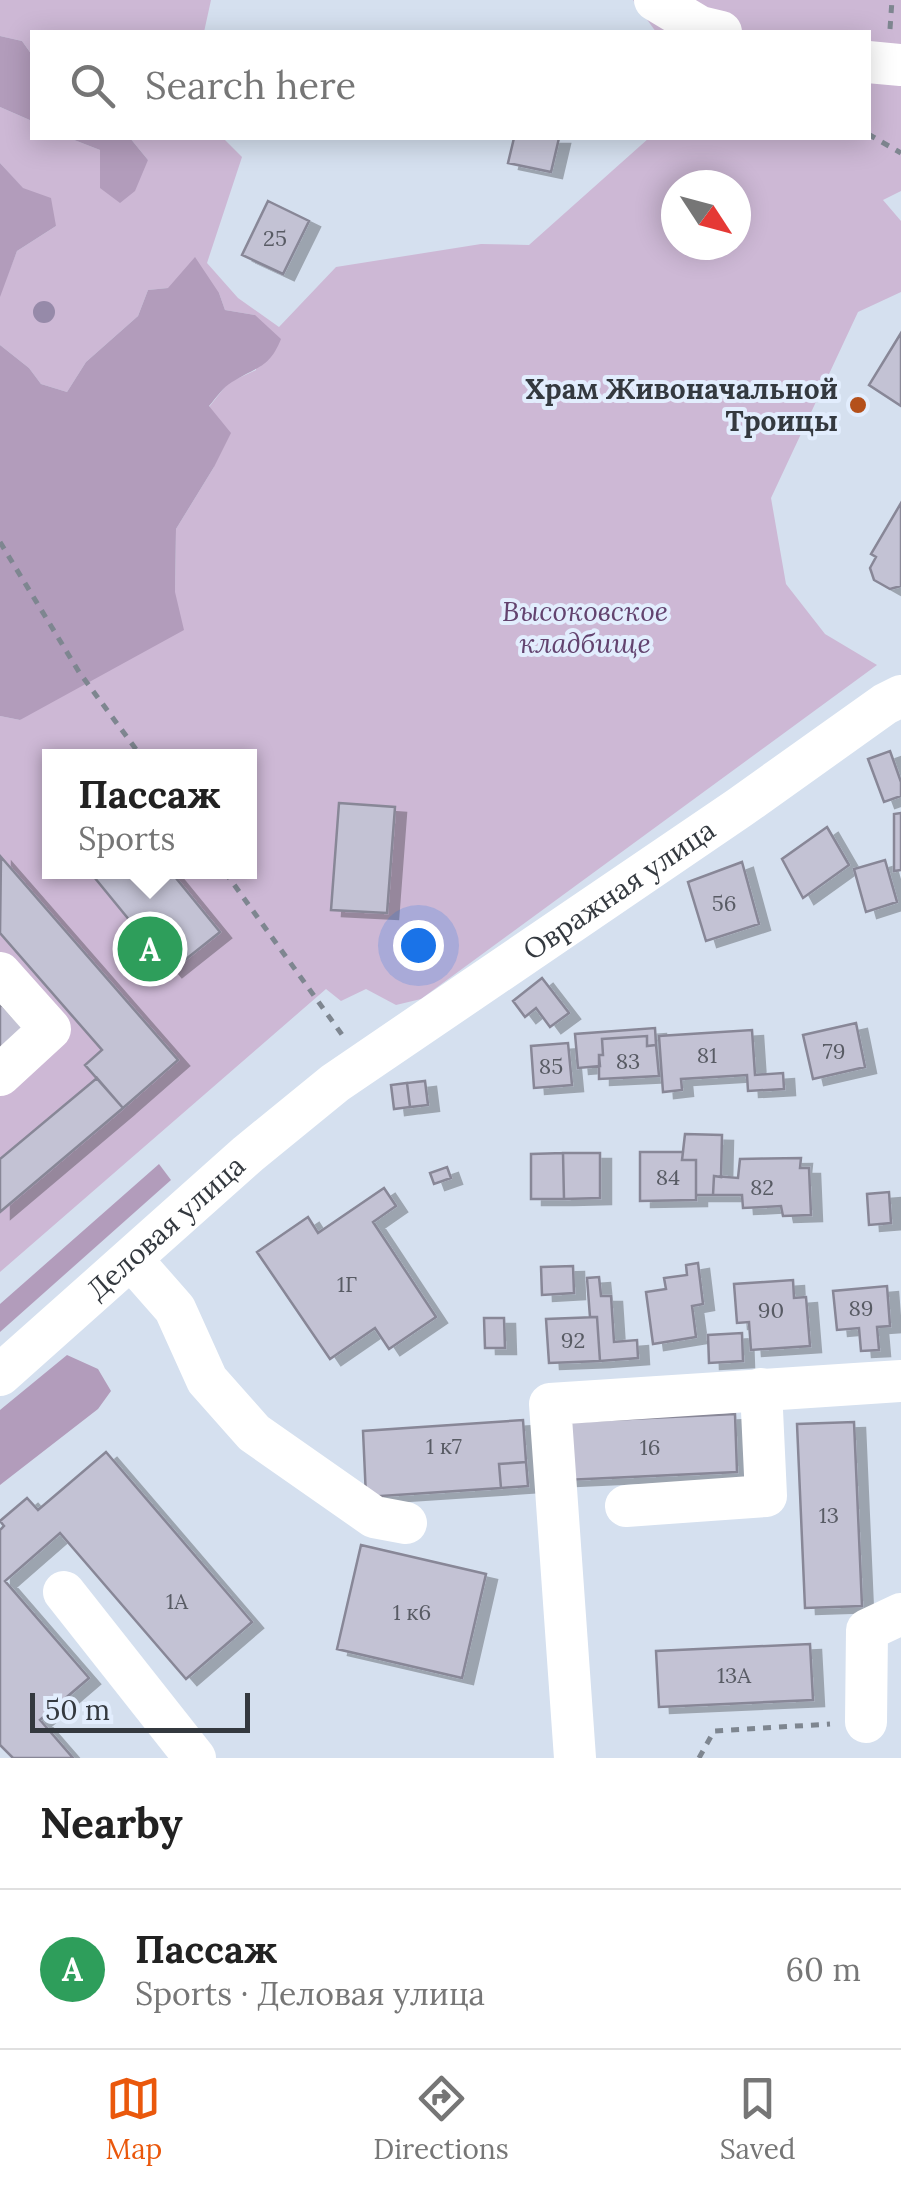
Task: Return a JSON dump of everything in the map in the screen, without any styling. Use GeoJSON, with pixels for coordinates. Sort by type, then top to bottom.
{"type":"FeatureCollection","features":[{"type":"Feature","properties":{"kind":"street"},"geometry":{"type":"LineString","coordinates":[[655,0],[700,27],[713,30]]}},
{"type":"Feature","properties":{"kind":"street"},"geometry":{"type":"LineString","coordinates":[[871,62],[901,65]]}},
{"type":"Feature","properties":{"kind":"street","name":"Овражная улица"},"geometry":{"type":"LineString","coordinates":[[343,1066],[738,808],[901,696]]}},
{"type":"Feature","properties":{"kind":"street"},"geometry":{"type":"LineString","coordinates":[[0,972],[50,1029],[0,1074]]}},
{"type":"Feature","properties":{"kind":"street","name":"Деловая улица"},"geometry":{"type":"LineString","coordinates":[[0,1374],[343,1066]]}},
{"type":"Feature","properties":{"kind":"street"},"geometry":{"type":"LineString","coordinates":[[131,1259],[175,1309],[207,1380],[254,1433],[374,1516],[406,1523]]}},
{"type":"Feature","properties":{"kind":"street"},"geometry":{"type":"LineString","coordinates":[[575,1758],[550,1404],[901,1380]]}},
{"type":"Feature","properties":{"kind":"street"},"geometry":{"type":"LineString","coordinates":[[626,1506],[766,1496],[762,1389]]}},
{"type":"Feature","properties":{"kind":"street"},"geometry":{"type":"LineString","coordinates":[[64,1592],[195,1758]]}},
{"type":"Feature","properties":{"kind":"street"},"geometry":{"type":"LineString","coordinates":[[866,1722],[867,1630],[901,1614]]}},
{"type":"Feature","properties":{"kind":"path"},"geometry":{"type":"LineString","coordinates":[[871,136],[901,153]]}},
{"type":"Feature","properties":{"kind":"path"},"geometry":{"type":"LineString","coordinates":[[0,542],[79,672],[137,749]]}},
{"type":"Feature","properties":{"kind":"path"},"geometry":{"type":"LineString","coordinates":[[230,879],[343,1066]]}},
{"type":"Feature","properties":{"kind":"path"},"geometry":{"type":"LineString","coordinates":[[699,1758],[714,1731],[866,1722]]}},
{"type":"Feature","properties":{"kind":"green space"},"geometry":{"type":"Polygon","coordinates":[[[0,0],[211,0],[204,30],[30,30],[30,52],[22,41],[0,36],[0,0]]]}},
{"type":"Feature","properties":{"kind":"green space","name":"Высоковское кладбище"},"geometry":{"type":"Polygon","coordinates":[[[633,0],[901,0],[901,191],[883,200],[901,221],[901,292],[858,312],[771,498],[786,584],[825,634],[877,665],[421,999],[396,1005],[366,989],[341,1001],[326,989],[0,1272],[0,716],[20,720],[175,592],[176,529],[214,467],[209,407],[228,383],[256,370],[255,315],[225,310],[219,293],[168,288],[148,290],[138,316],[86,362],[67,392],[41,384],[29,368],[0,345],[0,294],[17,251],[56,226],[0,163],[0,107],[30,120],[30,140],[74,140],[100,150],[100,188],[148,160],[132,140],[225,140],[242,157],[207,263],[238,298],[279,327],[336,267],[481,244],[529,245],[647,140],[871,140],[871,30],[655,30],[633,0]]]}},
{"type":"Feature","properties":{"kind":"shaded area"},"geometry":{"type":"Polygon","coordinates":[[[0,36],[22,41],[30,52],[30,120],[0,107],[0,36]]]}},
{"type":"Feature","properties":{"kind":"shaded area"},"geometry":{"type":"Polygon","coordinates":[[[74,140],[132,140],[148,160],[135,191],[120,203],[100,188],[100,150],[74,140]]]}},
{"type":"Feature","properties":{"kind":"shaded area"},"geometry":{"type":"Polygon","coordinates":[[[0,163],[23,188],[51,198],[56,226],[17,251],[0,297],[0,163]]]}},
{"type":"Feature","properties":{"kind":"shaded area"},"geometry":{"type":"Polygon","coordinates":[[[195,257],[219,293],[225,310],[255,315],[281,339],[267,362],[229,384],[209,406],[231,433],[176,529],[175,592],[184,630],[20,720],[0,716],[0,345],[29,368],[41,384],[67,392],[86,362],[138,316],[148,290],[168,288],[195,257]]]}},
{"type":"Feature","properties":{"kind":"shaded area"},"geometry":{"type":"Polygon","coordinates":[[[159,1164],[171,1180],[0,1332],[0,1304],[159,1164]]]}},
{"type":"Feature","properties":{"kind":"shaded area"},"geometry":{"type":"Polygon","coordinates":[[[67,1355],[98,1369],[111,1391],[98,1409],[0,1485],[0,1410],[67,1355]]]}},
{"type":"Feature","properties":{"kind":"building"},"geometry":{"type":"Polygon","coordinates":[[[514,140],[559,140],[551,172],[508,163],[514,140]]]}},
{"type":"Feature","properties":{"kind":"building"},"geometry":{"type":"Polygon","coordinates":[[[268,201],[309,221],[283,274],[242,255],[268,201]]]}},
{"type":"Feature","properties":{"kind":"building"},"geometry":{"type":"Polygon","coordinates":[[[901,333],[901,406],[869,385],[901,333]]]}},
{"type":"Feature","properties":{"kind":"building"},"geometry":{"type":"Polygon","coordinates":[[[901,503],[901,586],[890,589],[874,580],[870,568],[876,557],[871,554],[901,503]]]}},
{"type":"Feature","properties":{"kind":"building"},"geometry":{"type":"Polygon","coordinates":[[[890,751],[901,782],[901,796],[884,802],[868,759],[890,751]]]}},
{"type":"Feature","properties":{"kind":"building"},"geometry":{"type":"Polygon","coordinates":[[[339,803],[395,807],[387,913],[331,910],[339,803]]]}},
{"type":"Feature","properties":{"kind":"building"},"geometry":{"type":"Polygon","coordinates":[[[901,813],[901,870],[894,871],[894,814],[901,813]]]}},
{"type":"Feature","properties":{"kind":"building"},"geometry":{"type":"Polygon","coordinates":[[[827,827],[849,865],[803,898],[782,859],[827,827]]]}},
{"type":"Feature","properties":{"kind":"building"},"geometry":{"type":"Polygon","coordinates":[[[1,857],[178,1060],[123,1108],[85,1065],[102,1050],[0,933],[1,857]]]}},
{"type":"Feature","properties":{"kind":"building"},"geometry":{"type":"Polygon","coordinates":[[[885,860],[897,902],[866,912],[854,869],[885,860]]]}},
{"type":"Feature","properties":{"kind":"building"},"geometry":{"type":"Polygon","coordinates":[[[742,862],[759,924],[706,941],[688,882],[742,862]]]}},
{"type":"Feature","properties":{"kind":"building"},"geometry":{"type":"Polygon","coordinates":[[[96,879],[177,879],[220,932],[171,971],[96,879]]]}},
{"type":"Feature","properties":{"kind":"building"},"geometry":{"type":"Polygon","coordinates":[[[542,978],[569,1013],[550,1027],[536,1008],[525,1017],[513,1001],[542,978]]]}},
{"type":"Feature","properties":{"kind":"building"},"geometry":{"type":"Polygon","coordinates":[[[0,1003],[26,1031],[0,1054],[0,1003]]]}},
{"type":"Feature","properties":{"kind":"building"},"geometry":{"type":"Polygon","coordinates":[[[856,1023],[865,1067],[813,1079],[803,1035],[856,1023]]]}},
{"type":"Feature","properties":{"kind":"building"},"geometry":{"type":"Polygon","coordinates":[[[655,1028],[656,1045],[647,1046],[647,1036],[602,1039],[600,1066],[578,1068],[575,1034],[655,1028]]]}},
{"type":"Feature","properties":{"kind":"building"},"geometry":{"type":"Polygon","coordinates":[[[752,1030],[755,1075],[783,1073],[784,1089],[748,1091],[747,1075],[681,1079],[682,1090],[663,1092],[659,1036],[752,1030]]]}},
{"type":"Feature","properties":{"kind":"building"},"geometry":{"type":"Polygon","coordinates":[[[647,1036],[647,1046],[656,1045],[659,1076],[599,1079],[602,1039],[647,1036]]]}},
{"type":"Feature","properties":{"kind":"building"},"geometry":{"type":"Polygon","coordinates":[[[568,1043],[572,1085],[534,1088],[531,1046],[568,1043]]]}},
{"type":"Feature","properties":{"kind":"building"},"geometry":{"type":"Polygon","coordinates":[[[97,1078],[123,1108],[0,1212],[0,1159],[97,1078]]]}},
{"type":"Feature","properties":{"kind":"building"},"geometry":{"type":"Polygon","coordinates":[[[425,1081],[428,1105],[410,1107],[407,1083],[425,1081]]]}},
{"type":"Feature","properties":{"kind":"building"},"geometry":{"type":"Polygon","coordinates":[[[407,1083],[410,1107],[394,1109],[391,1085],[407,1083]]]}},
{"type":"Feature","properties":{"kind":"building"},"geometry":{"type":"Polygon","coordinates":[[[685,1134],[722,1135],[721,1177],[714,1176],[713,1195],[696,1195],[696,1160],[682,1160],[685,1134]]]}},
{"type":"Feature","properties":{"kind":"building"},"geometry":{"type":"Polygon","coordinates":[[[640,1152],[683,1152],[682,1160],[696,1160],[696,1200],[640,1201],[640,1152]]]}},
{"type":"Feature","properties":{"kind":"building"},"geometry":{"type":"Polygon","coordinates":[[[563,1153],[600,1153],[600,1198],[564,1199],[563,1153]]]}},
{"type":"Feature","properties":{"kind":"building"},"geometry":{"type":"Polygon","coordinates":[[[563,1153],[564,1199],[531,1199],[531,1154],[563,1153]]]}},
{"type":"Feature","properties":{"kind":"building"},"geometry":{"type":"Polygon","coordinates":[[[801,1158],[800,1168],[809,1168],[811,1215],[783,1216],[781,1206],[743,1208],[742,1195],[713,1195],[714,1176],[738,1178],[740,1159],[801,1158]]]}},
{"type":"Feature","properties":{"kind":"building"},"geometry":{"type":"Polygon","coordinates":[[[447,1167],[451,1178],[434,1184],[430,1173],[447,1167]]]}},
{"type":"Feature","properties":{"kind":"building"},"geometry":{"type":"Polygon","coordinates":[[[384,1188],[396,1206],[373,1222],[436,1317],[389,1349],[375,1328],[330,1359],[257,1252],[308,1217],[318,1233],[384,1188]]]}},
{"type":"Feature","properties":{"kind":"building"},"geometry":{"type":"Polygon","coordinates":[[[889,1192],[891,1223],[869,1225],[867,1194],[889,1192]]]}},
{"type":"Feature","properties":{"kind":"building"},"geometry":{"type":"Polygon","coordinates":[[[698,1263],[703,1304],[692,1306],[696,1337],[653,1344],[646,1292],[666,1289],[664,1278],[687,1275],[686,1265],[698,1263]]]}},
{"type":"Feature","properties":{"kind":"building"},"geometry":{"type":"Polygon","coordinates":[[[573,1266],[574,1293],[542,1295],[541,1267],[573,1266]]]}},
{"type":"Feature","properties":{"kind":"building"},"geometry":{"type":"Polygon","coordinates":[[[599,1277],[601,1296],[611,1296],[614,1342],[637,1340],[638,1358],[600,1361],[597,1317],[590,1317],[587,1278],[599,1277]]]}},
{"type":"Feature","properties":{"kind":"building"},"geometry":{"type":"Polygon","coordinates":[[[793,1280],[794,1298],[806,1297],[810,1346],[751,1350],[749,1322],[737,1323],[734,1284],[793,1280]]]}},
{"type":"Feature","properties":{"kind":"building"},"geometry":{"type":"Polygon","coordinates":[[[887,1286],[890,1326],[877,1327],[879,1350],[861,1351],[859,1328],[837,1330],[833,1291],[887,1286]]]}},
{"type":"Feature","properties":{"kind":"building"},"geometry":{"type":"Polygon","coordinates":[[[597,1317],[600,1361],[549,1363],[546,1319],[597,1317]]]}},
{"type":"Feature","properties":{"kind":"building"},"geometry":{"type":"Polygon","coordinates":[[[484,1318],[504,1318],[505,1348],[485,1348],[484,1318]]]}},
{"type":"Feature","properties":{"kind":"building"},"geometry":{"type":"Polygon","coordinates":[[[742,1333],[743,1361],[709,1363],[708,1335],[742,1333]]]}},
{"type":"Feature","properties":{"kind":"building"},"geometry":{"type":"Polygon","coordinates":[[[735,1414],[737,1472],[565,1480],[563,1422],[735,1414]]]}},
{"type":"Feature","properties":{"kind":"building"},"geometry":{"type":"Polygon","coordinates":[[[523,1420],[526,1462],[499,1464],[501,1488],[366,1497],[363,1431],[523,1420]]]}},
{"type":"Feature","properties":{"kind":"building"},"geometry":{"type":"Polygon","coordinates":[[[854,1422],[862,1606],[805,1608],[797,1424],[854,1422]]]}},
{"type":"Feature","properties":{"kind":"building"},"geometry":{"type":"Polygon","coordinates":[[[106,1452],[252,1622],[186,1679],[60,1533],[5,1581],[89,1678],[40,1720],[73,1758],[13,1758],[0,1745],[0,1530],[4,1526],[0,1521],[27,1498],[38,1510],[106,1452]]]}},
{"type":"Feature","properties":{"kind":"building"},"geometry":{"type":"Polygon","coordinates":[[[526,1462],[528,1486],[501,1488],[499,1464],[526,1462]]]}},
{"type":"Feature","properties":{"kind":"building"},"geometry":{"type":"Polygon","coordinates":[[[361,1545],[486,1574],[462,1678],[337,1649],[361,1545]]]}},
{"type":"Feature","properties":{"kind":"building"},"geometry":{"type":"Polygon","coordinates":[[[810,1644],[813,1700],[659,1707],[656,1651],[810,1644]]]}},
{"type":"Feature","properties":{"kind":"place","name":"Храм Живоначальной Троицы"},"geometry":{"type":"Point","coordinates":[858,405]}},
{"type":"Feature","properties":{"kind":"place","name":"Пассаж"},"geometry":{"type":"Point","coordinates":[150,949]}}]}
